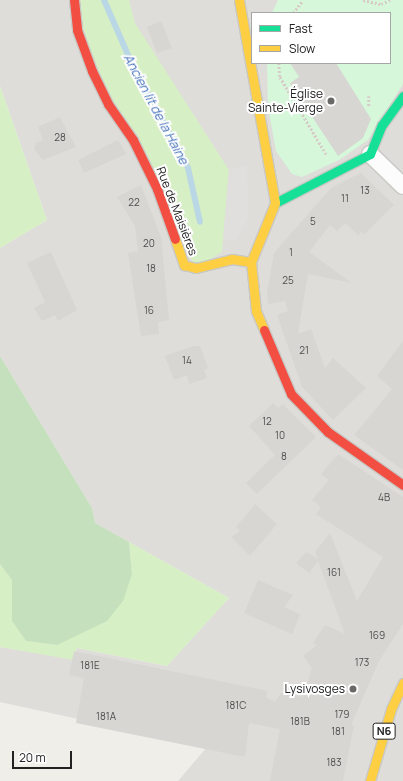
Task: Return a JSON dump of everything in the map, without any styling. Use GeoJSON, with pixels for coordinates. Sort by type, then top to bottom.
{"type":"FeatureCollection","features":[{"type":"Feature","properties":{"kind":"street","name":"Rue de Maisières"},"geometry":{"type":"LineString","coordinates":[[74,0],[77,30],[92,71],[108,104],[133,140],[157,189],[184,265],[196,268],[223,261],[250,262]]}},
{"type":"Feature","properties":{"kind":"street"},"geometry":{"type":"LineString","coordinates":[[239,0],[275,203],[250,262],[256,311],[291,394],[328,432],[403,485]]}},
{"type":"Feature","properties":{"kind":"street"},"geometry":{"type":"LineString","coordinates":[[275,203],[370,154],[382,124],[403,96]]}},
{"type":"Feature","properties":{"kind":"street"},"geometry":{"type":"LineString","coordinates":[[370,154],[403,186]]}},
{"type":"Feature","properties":{"kind":"street","name":"N6"},"geometry":{"type":"LineString","coordinates":[[370,781],[391,709],[403,684]]}},
{"type":"Feature","properties":{"kind":"path"},"geometry":{"type":"LineString","coordinates":[[294,12],[303,0]]}},
{"type":"Feature","properties":{"kind":"path"},"geometry":{"type":"LineString","coordinates":[[363,0],[381,4],[390,0]]}},
{"type":"Feature","properties":{"kind":"path"},"geometry":{"type":"LineString","coordinates":[[278,64],[280,77],[319,143]]}},
{"type":"Feature","properties":{"kind":"shaded area"},"geometry":{"type":"Polygon","coordinates":[[[0,0],[403,0],[403,781],[178,781],[207,747],[0,702],[0,647],[74,659],[77,648],[167,666],[229,598],[95,523],[92,508],[0,356],[0,248],[47,220],[0,86],[0,0]]]}},
{"type":"Feature","properties":{"kind":"shaded area"},"geometry":{"type":"Polygon","coordinates":[[[247,165],[248,219],[235,241],[223,240],[229,170],[247,165]]]}},
{"type":"Feature","properties":{"kind":"green space"},"geometry":{"type":"Polygon","coordinates":[[[74,0],[129,0],[135,23],[229,170],[222,252],[196,268],[108,104],[74,0]]]}},
{"type":"Feature","properties":{"kind":"green space"},"geometry":{"type":"Polygon","coordinates":[[[278,0],[403,0],[403,84],[368,140],[339,160],[302,177],[292,174],[276,151],[268,107],[267,64],[391,64],[391,12],[272,12],[278,0]]]}},
{"type":"Feature","properties":{"kind":"green space"},"geometry":{"type":"Polygon","coordinates":[[[0,86],[47,220],[0,248],[0,86]]]}},
{"type":"Feature","properties":{"kind":"green space"},"geometry":{"type":"Polygon","coordinates":[[[0,356],[92,508],[95,523],[129,542],[132,574],[123,601],[107,621],[57,645],[26,641],[12,621],[12,580],[0,564],[0,356]]]}},
{"type":"Feature","properties":{"kind":"green space"},"geometry":{"type":"Polygon","coordinates":[[[129,542],[229,598],[167,666],[77,648],[74,660],[0,647],[0,564],[12,580],[12,621],[26,641],[57,645],[132,574],[129,542]]]}},
{"type":"Feature","properties":{"kind":"building"},"geometry":{"type":"Polygon","coordinates":[[[161,21],[172,48],[157,53],[147,27],[161,21]]]}},
{"type":"Feature","properties":{"kind":"building","name":"Église Sainte-Vierge"},"geometry":{"type":"Polygon","coordinates":[[[291,64],[337,64],[371,119],[363,138],[338,156],[290,83],[299,77],[291,64]]]}},
{"type":"Feature","properties":{"kind":"building"},"geometry":{"type":"Polygon","coordinates":[[[60,117],[76,147],[43,160],[34,149],[36,143],[43,140],[38,127],[60,117]]]}},
{"type":"Feature","properties":{"kind":"building"},"geometry":{"type":"Polygon","coordinates":[[[118,140],[126,154],[84,173],[78,160],[118,140]]]}},
{"type":"Feature","properties":{"kind":"building"},"geometry":{"type":"Polygon","coordinates":[[[361,173],[394,205],[364,235],[362,232],[358,235],[345,223],[337,231],[330,225],[309,252],[352,283],[308,274],[298,334],[311,329],[325,368],[333,358],[366,388],[333,420],[302,387],[277,315],[288,311],[285,301],[268,304],[267,293],[274,253],[331,188],[361,173]]]}},
{"type":"Feature","properties":{"kind":"building"},"geometry":{"type":"Polygon","coordinates":[[[141,185],[161,237],[169,320],[158,322],[159,334],[141,336],[128,253],[138,251],[135,226],[117,197],[141,185]]]}},
{"type":"Feature","properties":{"kind":"building"},"geometry":{"type":"Polygon","coordinates":[[[51,252],[77,310],[58,321],[55,315],[42,321],[34,308],[45,302],[27,263],[51,252]]]}},
{"type":"Feature","properties":{"kind":"building"},"geometry":{"type":"Polygon","coordinates":[[[403,341],[403,470],[354,435],[392,389],[377,376],[403,341]]]}},
{"type":"Feature","properties":{"kind":"building"},"geometry":{"type":"Polygon","coordinates":[[[193,346],[200,346],[208,368],[204,370],[207,378],[189,384],[187,375],[174,380],[165,356],[193,346]]]}},
{"type":"Feature","properties":{"kind":"building"},"geometry":{"type":"Polygon","coordinates":[[[273,403],[278,408],[283,404],[316,437],[257,494],[246,483],[275,455],[249,426],[273,403]]]}},
{"type":"Feature","properties":{"kind":"building"},"geometry":{"type":"Polygon","coordinates":[[[338,454],[403,497],[403,624],[379,661],[351,725],[354,725],[343,781],[270,781],[280,729],[249,723],[245,757],[76,723],[84,678],[69,675],[74,651],[268,691],[266,697],[275,702],[281,693],[303,697],[312,668],[303,656],[317,645],[313,643],[325,625],[345,634],[318,561],[309,573],[296,563],[306,552],[318,559],[315,552],[330,533],[357,601],[383,557],[316,514],[321,507],[312,500],[329,480],[321,474],[338,454]]]}},
{"type":"Feature","properties":{"kind":"building"},"geometry":{"type":"Polygon","coordinates":[[[255,504],[277,524],[250,556],[231,537],[240,531],[236,527],[255,504]]]}},
{"type":"Feature","properties":{"kind":"building"},"geometry":{"type":"Polygon","coordinates":[[[258,580],[293,595],[284,607],[300,614],[292,634],[244,613],[258,580]]]}},
{"type":"Feature","properties":{"kind":"waterway","name":"Ancien lit de la Haine"},"geometry":{"type":"LineString","coordinates":[[104,0],[132,64],[188,168],[200,222]]}},
{"type":"Feature","properties":{"kind":"traffic: fast"},"geometry":{"type":"LineString","coordinates":[[275,203],[370,154],[382,125],[403,96]]}},
{"type":"Feature","properties":{"kind":"traffic: slow"},"geometry":{"type":"LineString","coordinates":[[239,0],[275,203],[251,262],[256,311],[264,330]]}},
{"type":"Feature","properties":{"kind":"traffic: slow"},"geometry":{"type":"LineString","coordinates":[[175,239],[184,265],[196,268],[232,259],[251,262]]}},
{"type":"Feature","properties":{"kind":"traffic: slow"},"geometry":{"type":"LineString","coordinates":[[370,781],[391,709],[403,683]]}},
{"type":"Feature","properties":{"kind":"traffic: jam"},"geometry":{"type":"LineString","coordinates":[[74,0],[77,30],[92,71],[108,104],[133,140],[157,189],[175,239]]}},
{"type":"Feature","properties":{"kind":"traffic: jam"},"geometry":{"type":"LineString","coordinates":[[264,330],[291,394],[328,432],[403,485]]}},
{"type":"Feature","properties":{"kind":"place","name":"Église Sainte-Vierge"},"geometry":{"type":"Point","coordinates":[331,101]}},
{"type":"Feature","properties":{"kind":"place","name":"Lysivosges"},"geometry":{"type":"Point","coordinates":[353,689]}}]}
